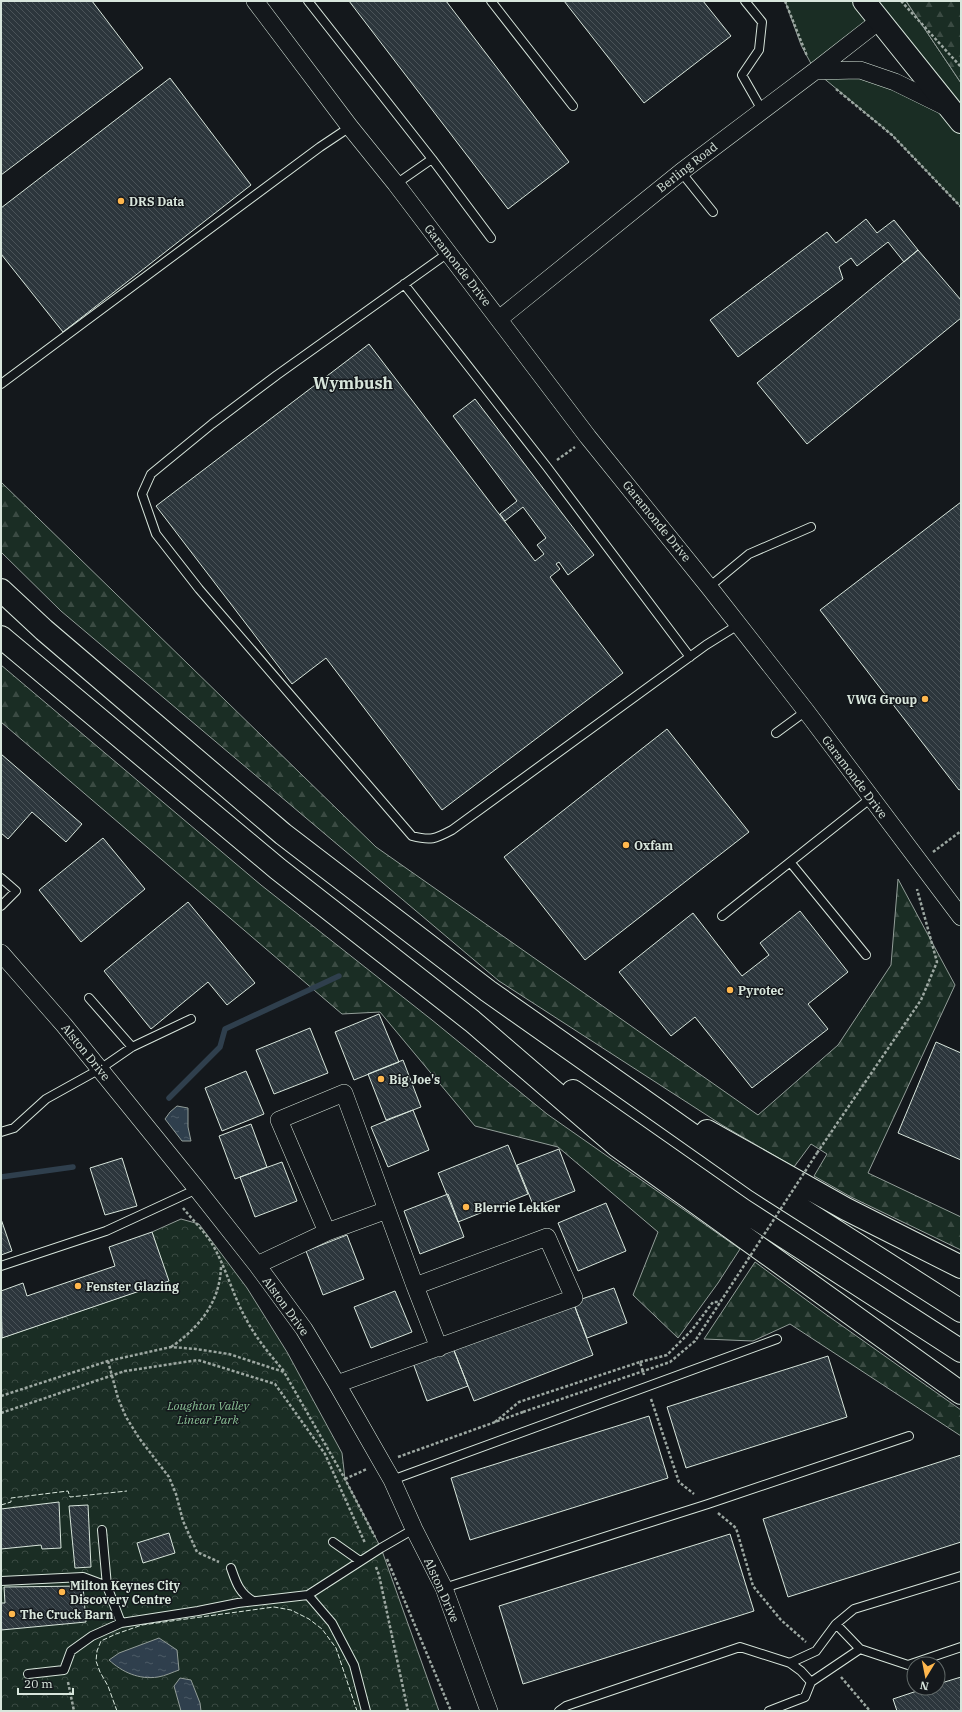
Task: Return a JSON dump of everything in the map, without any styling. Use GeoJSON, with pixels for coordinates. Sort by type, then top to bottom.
{"type":"FeatureCollection","features":[{"type":"Feature","properties":{"kind":"main road"},"geometry":{"type":"LineString","coordinates":[[864,1],[955,115]]}},
{"type":"Feature","properties":{"kind":"main road"},"geometry":{"type":"LineString","coordinates":[[1,590],[50,635],[283,834],[488,991],[759,1182],[961,1311]]}},
{"type":"Feature","properties":{"kind":"main road"},"geometry":{"type":"LineString","coordinates":[[1,637],[278,869],[472,1021],[616,1145],[961,1393]]}},
{"type":"Feature","properties":{"kind":"main road"},"geometry":{"type":"LineString","coordinates":[[472,1021],[743,1210],[961,1351]]}},
{"type":"Feature","properties":{"kind":"main road"},"geometry":{"type":"LineString","coordinates":[[592,1065],[846,1209],[961,1267]]}},
{"type":"Feature","properties":{"kind":"street","name":"Garamonde Drive"},"geometry":{"type":"LineString","coordinates":[[256,1],[350,127],[396,184],[588,436],[709,586],[806,711],[961,918]]}},
{"type":"Feature","properties":{"kind":"street","name":"Berling Road"},"geometry":{"type":"LineString","coordinates":[[499,318],[681,172],[762,110],[815,72],[879,20]]}},
{"type":"Feature","properties":{"kind":"street"},"geometry":{"type":"LineString","coordinates":[[815,72],[860,70],[895,82],[955,115]]}},
{"type":"Feature","properties":{"kind":"street","name":"Alston Drive"},"geometry":{"type":"LineString","coordinates":[[1,953],[64,1025],[197,1189],[304,1329],[392,1480],[414,1529],[444,1588],[489,1711]]}},
{"type":"Feature","properties":{"kind":"street"},"geometry":{"type":"LineString","coordinates":[[327,1232],[279,1120],[344,1093],[439,1348]]}},
{"type":"Feature","properties":{"kind":"street"},"geometry":{"type":"LineString","coordinates":[[256,1266],[327,1232],[387,1210]]}},
{"type":"Feature","properties":{"kind":"street"},"geometry":{"type":"LineString","coordinates":[[337,1384],[574,1298],[548,1238],[415,1286]]}},
{"type":"Feature","properties":{"kind":"lane"},"geometry":{"type":"LineString","coordinates":[[308,1],[432,159],[491,238]]}},
{"type":"Feature","properties":{"kind":"lane"},"geometry":{"type":"LineString","coordinates":[[491,1],[573,106]]}},
{"type":"Feature","properties":{"kind":"lane"},"geometry":{"type":"LineString","coordinates":[[745,1],[762,22],[759,50],[742,75],[762,110]]}},
{"type":"Feature","properties":{"kind":"lane"},"geometry":{"type":"LineString","coordinates":[[1,384],[320,147],[350,127]]}},
{"type":"Feature","properties":{"kind":"lane"},"geometry":{"type":"LineString","coordinates":[[396,184],[432,159]]}},
{"type":"Feature","properties":{"kind":"lane"},"geometry":{"type":"LineString","coordinates":[[681,172],[713,212]]}},
{"type":"Feature","properties":{"kind":"lane"},"geometry":{"type":"LineString","coordinates":[[448,253],[277,374],[212,424],[151,474],[142,494],[156,534],[199,589],[412,836],[426,840],[437,838],[452,830],[690,657],[738,625]]}},
{"type":"Feature","properties":{"kind":"lane"},"geometry":{"type":"LineString","coordinates":[[404,284],[547,467],[690,657]]}},
{"type":"Feature","properties":{"kind":"lane"},"geometry":{"type":"LineString","coordinates":[[709,586],[749,554],[811,527]]}},
{"type":"Feature","properties":{"kind":"lane"},"geometry":{"type":"LineString","coordinates":[[776,733],[806,711]]}},
{"type":"Feature","properties":{"kind":"lane"},"geometry":{"type":"LineString","coordinates":[[722,916],[871,798]]}},
{"type":"Feature","properties":{"kind":"lane"},"geometry":{"type":"LineString","coordinates":[[790,862],[866,955]]}},
{"type":"Feature","properties":{"kind":"lane"},"geometry":{"type":"LineString","coordinates":[[1,878],[16,891],[1,906]]}},
{"type":"Feature","properties":{"kind":"lane"},"geometry":{"type":"LineString","coordinates":[[90,998],[132,1048]]}},
{"type":"Feature","properties":{"kind":"lane"},"geometry":{"type":"LineString","coordinates":[[1,1132],[14,1128],[46,1098],[100,1069],[132,1048],[191,1020]]}},
{"type":"Feature","properties":{"kind":"lane"},"geometry":{"type":"LineString","coordinates":[[1,1266],[106,1231],[197,1189]]}},
{"type":"Feature","properties":{"kind":"lane"},"geometry":{"type":"LineString","coordinates":[[392,1480],[777,1339]]}},
{"type":"Feature","properties":{"kind":"lane"},"geometry":{"type":"LineString","coordinates":[[444,1588],[708,1504],[909,1436]]}},
{"type":"Feature","properties":{"kind":"lane"},"geometry":{"type":"LineString","coordinates":[[28,1674],[64,1670],[71,1651],[92,1636],[121,1623],[253,1601],[308,1595],[381,1548],[414,1529]]}},
{"type":"Feature","properties":{"kind":"lane"},"geometry":{"type":"LineString","coordinates":[[102,1530],[107,1586],[121,1623]]}},
{"type":"Feature","properties":{"kind":"lane"},"geometry":{"type":"LineString","coordinates":[[332,1542],[360,1562]]}},
{"type":"Feature","properties":{"kind":"lane"},"geometry":{"type":"LineString","coordinates":[[231,1568],[240,1590],[245,1596],[253,1601]]}},
{"type":"Feature","properties":{"kind":"lane"},"geometry":{"type":"LineString","coordinates":[[790,1663],[816,1651],[836,1624],[854,1609],[961,1576]]}},
{"type":"Feature","properties":{"kind":"lane"},"geometry":{"type":"LineString","coordinates":[[1,1581],[83,1577],[107,1586]]}},
{"type":"Feature","properties":{"kind":"lane"},"geometry":{"type":"LineString","coordinates":[[308,1595],[332,1623],[354,1665],[366,1711]]}},
{"type":"Feature","properties":{"kind":"lane"},"geometry":{"type":"LineString","coordinates":[[836,1624],[860,1649],[908,1665],[961,1648]]}},
{"type":"Feature","properties":{"kind":"lane"},"geometry":{"type":"LineString","coordinates":[[559,1711],[566,1706],[740,1647],[790,1663],[801,1671],[811,1682]]}},
{"type":"Feature","properties":{"kind":"lane"},"geometry":{"type":"LineString","coordinates":[[769,1711],[805,1698],[811,1682],[860,1649]]}},
{"type":"Feature","properties":{"kind":"path"},"geometry":{"type":"LineString","coordinates":[[785,1],[801,45],[815,72],[892,135],[961,207]]}},
{"type":"Feature","properties":{"kind":"path"},"geometry":{"type":"LineString","coordinates":[[901,1],[961,67]]}},
{"type":"Feature","properties":{"kind":"path"},"geometry":{"type":"LineString","coordinates":[[547,467],[588,436]]}},
{"type":"Feature","properties":{"kind":"path"},"geometry":{"type":"LineString","coordinates":[[345,1479],[382,1462],[670,1362],[696,1341],[817,1153],[921,1000],[937,962],[913,875],[922,867],[933,852],[961,831]]}},
{"type":"Feature","properties":{"kind":"path"},"geometry":{"type":"LineString","coordinates":[[175,1199],[208,1239],[235,1299],[247,1321],[264,1348],[284,1372],[345,1479],[391,1567],[452,1711]]}},
{"type":"Feature","properties":{"kind":"path"},"geometry":{"type":"LineString","coordinates":[[170,1347],[192,1330],[209,1310],[219,1286],[221,1265]]}},
{"type":"Feature","properties":{"kind":"path"},"geometry":{"type":"LineString","coordinates":[[640,1362],[667,1355],[692,1330],[713,1302],[720,1302]]}},
{"type":"Feature","properties":{"kind":"path"},"geometry":{"type":"LineString","coordinates":[[1,1396],[108,1361],[170,1347],[229,1354],[284,1372]]}},
{"type":"Feature","properties":{"kind":"path"},"geometry":{"type":"LineString","coordinates":[[1,1413],[124,1371],[198,1360],[275,1384],[325,1454],[379,1574],[408,1711]]}},
{"type":"Feature","properties":{"kind":"path"},"geometry":{"type":"LineString","coordinates":[[108,1361],[118,1398],[126,1417],[139,1438],[169,1477],[176,1494],[183,1521],[197,1552],[231,1568]]}},
{"type":"Feature","properties":{"kind":"path"},"geometry":{"type":"LineString","coordinates":[[64,1670],[74,1711]]}},
{"type":"Feature","properties":{"kind":"green space"},"geometry":{"type":"Polygon","coordinates":[[[785,1],[906,1],[961,83],[961,207],[892,135],[815,71],[801,45],[785,1]],[[879,21],[816,71],[895,82],[947,107],[879,21]]]}},
{"type":"Feature","properties":{"kind":"green space"},"geometry":{"type":"Polygon","coordinates":[[[906,1],[961,1],[961,83],[906,1]]]}},
{"type":"Feature","properties":{"kind":"green space"},"geometry":{"type":"Polygon","coordinates":[[[1,482],[376,847],[758,1115],[838,1045],[891,965],[898,879],[955,985],[868,1173],[961,1217],[961,1250],[851,1197],[814,1176],[827,1154],[811,1144],[794,1167],[722,1125],[499,981],[61,611],[1,552],[1,482]]]}},
{"type":"Feature","properties":{"kind":"green space"},"geometry":{"type":"Polygon","coordinates":[[[1,665],[261,885],[432,1020],[547,1114],[740,1249],[718,1283],[678,1338],[633,1295],[658,1232],[558,1147],[475,1126],[380,1012],[342,1014],[1,722],[1,665]]]}},
{"type":"Feature","properties":{"kind":"green space","name":"Loughton Valley Linear Park"},"geometry":{"type":"Polygon","coordinates":[[[181,1219],[199,1224],[247,1288],[287,1352],[342,1453],[345,1479],[381,1548],[439,1711],[1,1711],[1,1338],[168,1281],[152,1232],[181,1219]]]}},
{"type":"Feature","properties":{"kind":"green space"},"geometry":{"type":"Polygon","coordinates":[[[755,1262],[961,1410],[961,1436],[790,1324],[753,1341],[704,1339],[755,1262]]]}},
{"type":"Feature","properties":{"kind":"water"},"geometry":{"type":"Polygon","coordinates":[[[177,1106],[188,1108],[188,1127],[191,1141],[182,1141],[165,1119],[177,1106]]]}},
{"type":"Feature","properties":{"kind":"water"},"geometry":{"type":"Polygon","coordinates":[[[159,1638],[177,1650],[179,1670],[151,1678],[144,1677],[131,1674],[119,1668],[109,1660],[119,1653],[159,1638]]]}},
{"type":"Feature","properties":{"kind":"water"},"geometry":{"type":"Polygon","coordinates":[[[180,1678],[191,1680],[200,1703],[201,1711],[181,1711],[174,1686],[180,1678]]]}},
{"type":"Feature","properties":{"kind":"building"},"geometry":{"type":"Polygon","coordinates":[[[1,1],[92,1],[143,68],[1,175],[1,1]]]}},
{"type":"Feature","properties":{"kind":"building"},"geometry":{"type":"Polygon","coordinates":[[[349,1],[446,1],[569,162],[508,209],[349,1]]]}},
{"type":"Feature","properties":{"kind":"building"},"geometry":{"type":"Polygon","coordinates":[[[564,1],[703,1],[731,36],[644,103],[564,1]]]}},
{"type":"Feature","properties":{"kind":"building","name":"DRS Data"},"geometry":{"type":"Polygon","coordinates":[[[170,78],[251,185],[63,332],[1,254],[1,208],[170,78]]]}},
{"type":"Feature","properties":{"kind":"building"},"geometry":{"type":"Polygon","coordinates":[[[866,219],[877,233],[894,220],[918,250],[904,262],[888,242],[857,266],[851,258],[839,267],[843,279],[738,357],[710,320],[827,232],[836,243],[866,219]]]}},
{"type":"Feature","properties":{"kind":"building"},"geometry":{"type":"Polygon","coordinates":[[[918,250],[961,300],[961,318],[807,444],[757,383],[918,250]]]}},
{"type":"Feature","properties":{"kind":"building"},"geometry":{"type":"Polygon","coordinates":[[[369,344],[535,561],[544,554],[537,545],[546,538],[523,507],[505,521],[500,514],[517,501],[453,416],[475,399],[594,555],[568,575],[559,562],[556,564],[560,569],[550,577],[623,673],[442,810],[326,658],[292,684],[156,506],[369,344]]]}},
{"type":"Feature","properties":{"kind":"building","name":"VWG Group"},"geometry":{"type":"Polygon","coordinates":[[[961,502],[961,789],[959,790],[820,610],[961,502]]]}},
{"type":"Feature","properties":{"kind":"building","name":"Oxfam"},"geometry":{"type":"Polygon","coordinates":[[[667,729],[749,832],[585,960],[504,857],[667,729]]]}},
{"type":"Feature","properties":{"kind":"building"},"geometry":{"type":"Polygon","coordinates":[[[1,754],[82,824],[66,842],[32,812],[8,839],[1,833],[1,754]]]}},
{"type":"Feature","properties":{"kind":"building"},"geometry":{"type":"Polygon","coordinates":[[[103,838],[145,889],[81,942],[39,890],[103,838]]]}},
{"type":"Feature","properties":{"kind":"building"},"geometry":{"type":"Polygon","coordinates":[[[188,902],[255,983],[227,1005],[208,982],[151,1029],[104,971],[188,902]]]}},
{"type":"Feature","properties":{"kind":"building","name":"Pyrotec"},"geometry":{"type":"Polygon","coordinates":[[[800,911],[848,972],[808,1004],[828,1029],[752,1088],[695,1017],[671,1036],[619,972],[693,913],[742,976],[769,955],[760,943],[800,911]]]}},
{"type":"Feature","properties":{"kind":"building"},"geometry":{"type":"Polygon","coordinates":[[[379,1014],[399,1062],[354,1080],[335,1032],[379,1014]]]}},
{"type":"Feature","properties":{"kind":"building"},"geometry":{"type":"Polygon","coordinates":[[[310,1028],[328,1073],[274,1094],[256,1050],[310,1028]]]}},
{"type":"Feature","properties":{"kind":"building"},"geometry":{"type":"Polygon","coordinates":[[[936,1042],[961,1053],[961,1160],[898,1133],[936,1042]]]}},
{"type":"Feature","properties":{"kind":"building"},"geometry":{"type":"Polygon","coordinates":[[[403,1060],[421,1107],[386,1120],[368,1074],[403,1060]]]}},
{"type":"Feature","properties":{"kind":"building"},"geometry":{"type":"Polygon","coordinates":[[[246,1071],[264,1114],[222,1131],[205,1088],[246,1071]]]}},
{"type":"Feature","properties":{"kind":"building"},"geometry":{"type":"Polygon","coordinates":[[[413,1110],[429,1150],[388,1167],[371,1127],[413,1110]]]}},
{"type":"Feature","properties":{"kind":"building"},"geometry":{"type":"Polygon","coordinates":[[[251,1124],[267,1167],[235,1179],[219,1136],[251,1124]]]}},
{"type":"Feature","properties":{"kind":"building"},"geometry":{"type":"Polygon","coordinates":[[[508,1145],[528,1194],[458,1222],[438,1173],[508,1145]]]}},
{"type":"Feature","properties":{"kind":"building"},"geometry":{"type":"Polygon","coordinates":[[[559,1149],[575,1191],[534,1207],[517,1165],[559,1149]]]}},
{"type":"Feature","properties":{"kind":"building"},"geometry":{"type":"Polygon","coordinates":[[[122,1158],[137,1206],[105,1215],[90,1168],[122,1158]]]}},
{"type":"Feature","properties":{"kind":"building"},"geometry":{"type":"Polygon","coordinates":[[[282,1162],[297,1201],[255,1217],[240,1177],[282,1162]]]}},
{"type":"Feature","properties":{"kind":"building"},"geometry":{"type":"Polygon","coordinates":[[[448,1194],[464,1237],[420,1254],[404,1211],[448,1194]]]}},
{"type":"Feature","properties":{"kind":"building"},"geometry":{"type":"Polygon","coordinates":[[[606,1203],[626,1251],[578,1271],[558,1223],[606,1203]]]}},
{"type":"Feature","properties":{"kind":"building"},"geometry":{"type":"Polygon","coordinates":[[[1,1219],[12,1251],[1,1255],[1,1219]]]}},
{"type":"Feature","properties":{"kind":"building"},"geometry":{"type":"Polygon","coordinates":[[[152,1232],[169,1281],[2,1338],[1,1291],[23,1283],[27,1296],[115,1266],[109,1247],[152,1232]]]}},
{"type":"Feature","properties":{"kind":"building"},"geometry":{"type":"Polygon","coordinates":[[[347,1235],[364,1279],[323,1295],[306,1251],[347,1235]]]}},
{"type":"Feature","properties":{"kind":"building"},"geometry":{"type":"Polygon","coordinates":[[[614,1288],[627,1323],[587,1338],[573,1302],[614,1288]]]}},
{"type":"Feature","properties":{"kind":"building"},"geometry":{"type":"Polygon","coordinates":[[[395,1291],[412,1332],[371,1348],[354,1307],[395,1291]]]}},
{"type":"Feature","properties":{"kind":"building"},"geometry":{"type":"Polygon","coordinates":[[[573,1302],[593,1355],[474,1401],[453,1348],[573,1302]]]}},
{"type":"Feature","properties":{"kind":"building"},"geometry":{"type":"Polygon","coordinates":[[[453,1348],[468,1386],[427,1401],[413,1363],[453,1348]]]}},
{"type":"Feature","properties":{"kind":"building"},"geometry":{"type":"Polygon","coordinates":[[[828,1356],[847,1417],[686,1468],[667,1407],[828,1356]]]}},
{"type":"Feature","properties":{"kind":"building"},"geometry":{"type":"Polygon","coordinates":[[[649,1416],[668,1478],[470,1540],[451,1478],[649,1416]]]}},
{"type":"Feature","properties":{"kind":"building"},"geometry":{"type":"Polygon","coordinates":[[[961,1455],[961,1542],[788,1597],[763,1519],[961,1455]]]}},
{"type":"Feature","properties":{"kind":"building"},"geometry":{"type":"Polygon","coordinates":[[[59,1502],[61,1548],[42,1549],[41,1545],[1,1549],[1,1509],[59,1502]]]}},
{"type":"Feature","properties":{"kind":"building"},"geometry":{"type":"Polygon","coordinates":[[[88,1505],[91,1567],[75,1568],[69,1506],[88,1505]]]}},
{"type":"Feature","properties":{"kind":"building"},"geometry":{"type":"Polygon","coordinates":[[[169,1533],[175,1553],[143,1563],[137,1543],[169,1533]]]}},
{"type":"Feature","properties":{"kind":"building"},"geometry":{"type":"Polygon","coordinates":[[[730,1534],[754,1611],[523,1684],[499,1606],[730,1534]]]}},
{"type":"Feature","properties":{"kind":"building"},"geometry":{"type":"Polygon","coordinates":[[[83,1586],[86,1622],[1,1630],[1,1603],[5,1603],[4,1587],[83,1586]]]}},
{"type":"Feature","properties":{"kind":"building"},"geometry":{"type":"Polygon","coordinates":[[[961,1677],[961,1711],[897,1711],[893,1699],[906,1695],[906,1696],[946,1696],[946,1682],[961,1677]]]}},
{"type":"Feature","properties":{"kind":"waterway"},"geometry":{"type":"LineString","coordinates":[[169,1098],[220,1047],[225,1029],[339,976]]}},
{"type":"Feature","properties":{"kind":"waterway"},"geometry":{"type":"LineString","coordinates":[[1,1177],[73,1167]]}},
{"type":"Feature","properties":{"kind":"fence"},"geometry":{"type":"LineString","coordinates":[[1,1505],[11,1502],[11,1498],[68,1491],[70,1497],[127,1491]]}},
{"type":"Feature","properties":{"kind":"fence"},"geometry":{"type":"LineString","coordinates":[[117,1711],[108,1686],[96,1661],[97,1651],[101,1641],[142,1625],[274,1607],[291,1610],[309,1619],[322,1629],[336,1648],[357,1711]]}},
{"type":"Feature","properties":{"kind":"place","name":"DRS Data"},"geometry":{"type":"Point","coordinates":[121,201]}},
{"type":"Feature","properties":{"kind":"place","name":"VWG Group"},"geometry":{"type":"Point","coordinates":[925,699]}},
{"type":"Feature","properties":{"kind":"place","name":"Oxfam"},"geometry":{"type":"Point","coordinates":[626,845]}},
{"type":"Feature","properties":{"kind":"place","name":"Pyrotec"},"geometry":{"type":"Point","coordinates":[730,990]}},
{"type":"Feature","properties":{"kind":"place","name":"Big Joe's"},"geometry":{"type":"Point","coordinates":[381,1079]}},
{"type":"Feature","properties":{"kind":"place","name":"Blerrie Lekker"},"geometry":{"type":"Point","coordinates":[466,1207]}},
{"type":"Feature","properties":{"kind":"place","name":"Fenster Glazing"},"geometry":{"type":"Point","coordinates":[78,1286]}},
{"type":"Feature","properties":{"kind":"place","name":"Milton Keynes City Discovery Centre"},"geometry":{"type":"Point","coordinates":[62,1592]}},
{"type":"Feature","properties":{"kind":"place","name":"The Cruck Barn"},"geometry":{"type":"Point","coordinates":[12,1614]}},
{"type":"Feature","properties":{"kind":"district","name":"Wymbush"},"geometry":{"type":"Point","coordinates":[353,383]}}]}
